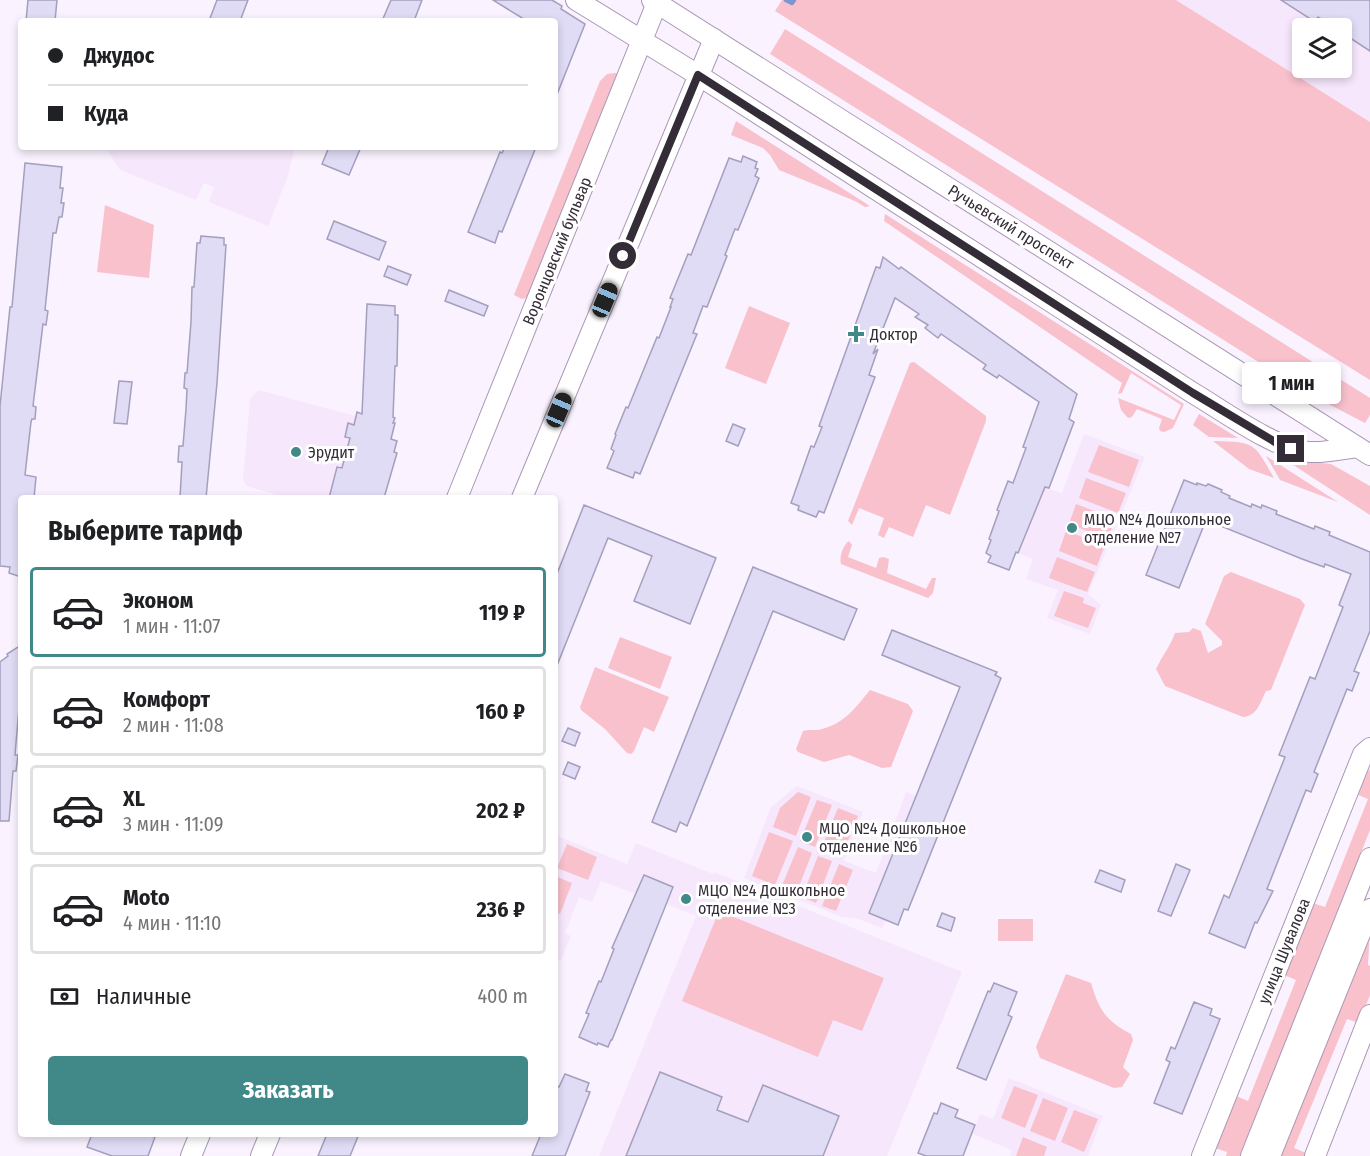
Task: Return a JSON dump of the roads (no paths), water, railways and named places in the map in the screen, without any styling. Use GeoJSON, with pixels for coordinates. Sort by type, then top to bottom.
{"type":"FeatureCollection","features":[{"type":"Feature","properties":{"kind":"street"},"geometry":{"type":"LineString","coordinates":[[576,0],[698,75],[1193,393],[1275,442],[1291,449],[1311,452],[1364,451]]}},
{"type":"Feature","properties":{"kind":"street","name":"Воронцовский бульвар"},"geometry":{"type":"LineString","coordinates":[[458,495],[642,41],[654,2]]}},
{"type":"Feature","properties":{"kind":"street","name":"Ручьевский проспект"},"geometry":{"type":"LineString","coordinates":[[654,2],[1364,451]]}},
{"type":"Feature","properties":{"kind":"street"},"geometry":{"type":"LineString","coordinates":[[523,495],[714,39]]}},
{"type":"Feature","properties":{"kind":"street","name":"улица Шувалова"},"geometry":{"type":"LineString","coordinates":[[1202,1156],[1363,754],[1370,748]]}},
{"type":"Feature","properties":{"kind":"street"},"geometry":{"type":"LineString","coordinates":[[1251,1156],[1370,858]]}},
{"type":"Feature","properties":{"kind":"street"},"geometry":{"type":"LineString","coordinates":[[1270,1156],[1370,909]]}},
{"type":"Feature","properties":{"kind":"street"},"geometry":{"type":"LineString","coordinates":[[1315,1156],[1370,1015]]}},
{"type":"Feature","properties":{"kind":"street"},"geometry":{"type":"LineString","coordinates":[[191,1156],[199,1137]]}},
{"type":"Feature","properties":{"kind":"street"},"geometry":{"type":"LineString","coordinates":[[261,1156],[269,1137]]}},
{"type":"Feature","properties":{"kind":"waterway"},"geometry":{"type":"LineString","coordinates":[[786,0],[792,3],[794,0]]}},
{"type":"Feature","properties":{"kind":"place","name":"Доктор"},"geometry":{"type":"Point","coordinates":[856,334]}},
{"type":"Feature","properties":{"kind":"place","name":"Эрудит"},"geometry":{"type":"Point","coordinates":[296,452]}},
{"type":"Feature","properties":{"kind":"place","name":"МЦО №4 Дошкольное отделение №7"},"geometry":{"type":"Point","coordinates":[1072,528]}},
{"type":"Feature","properties":{"kind":"place","name":"МЦО №4 Дошкольное отделение №6"},"geometry":{"type":"Point","coordinates":[807,837]}},
{"type":"Feature","properties":{"kind":"place","name":"МЦО №4 Дошкольное отделение №3"},"geometry":{"type":"Point","coordinates":[686,899]}}]}
